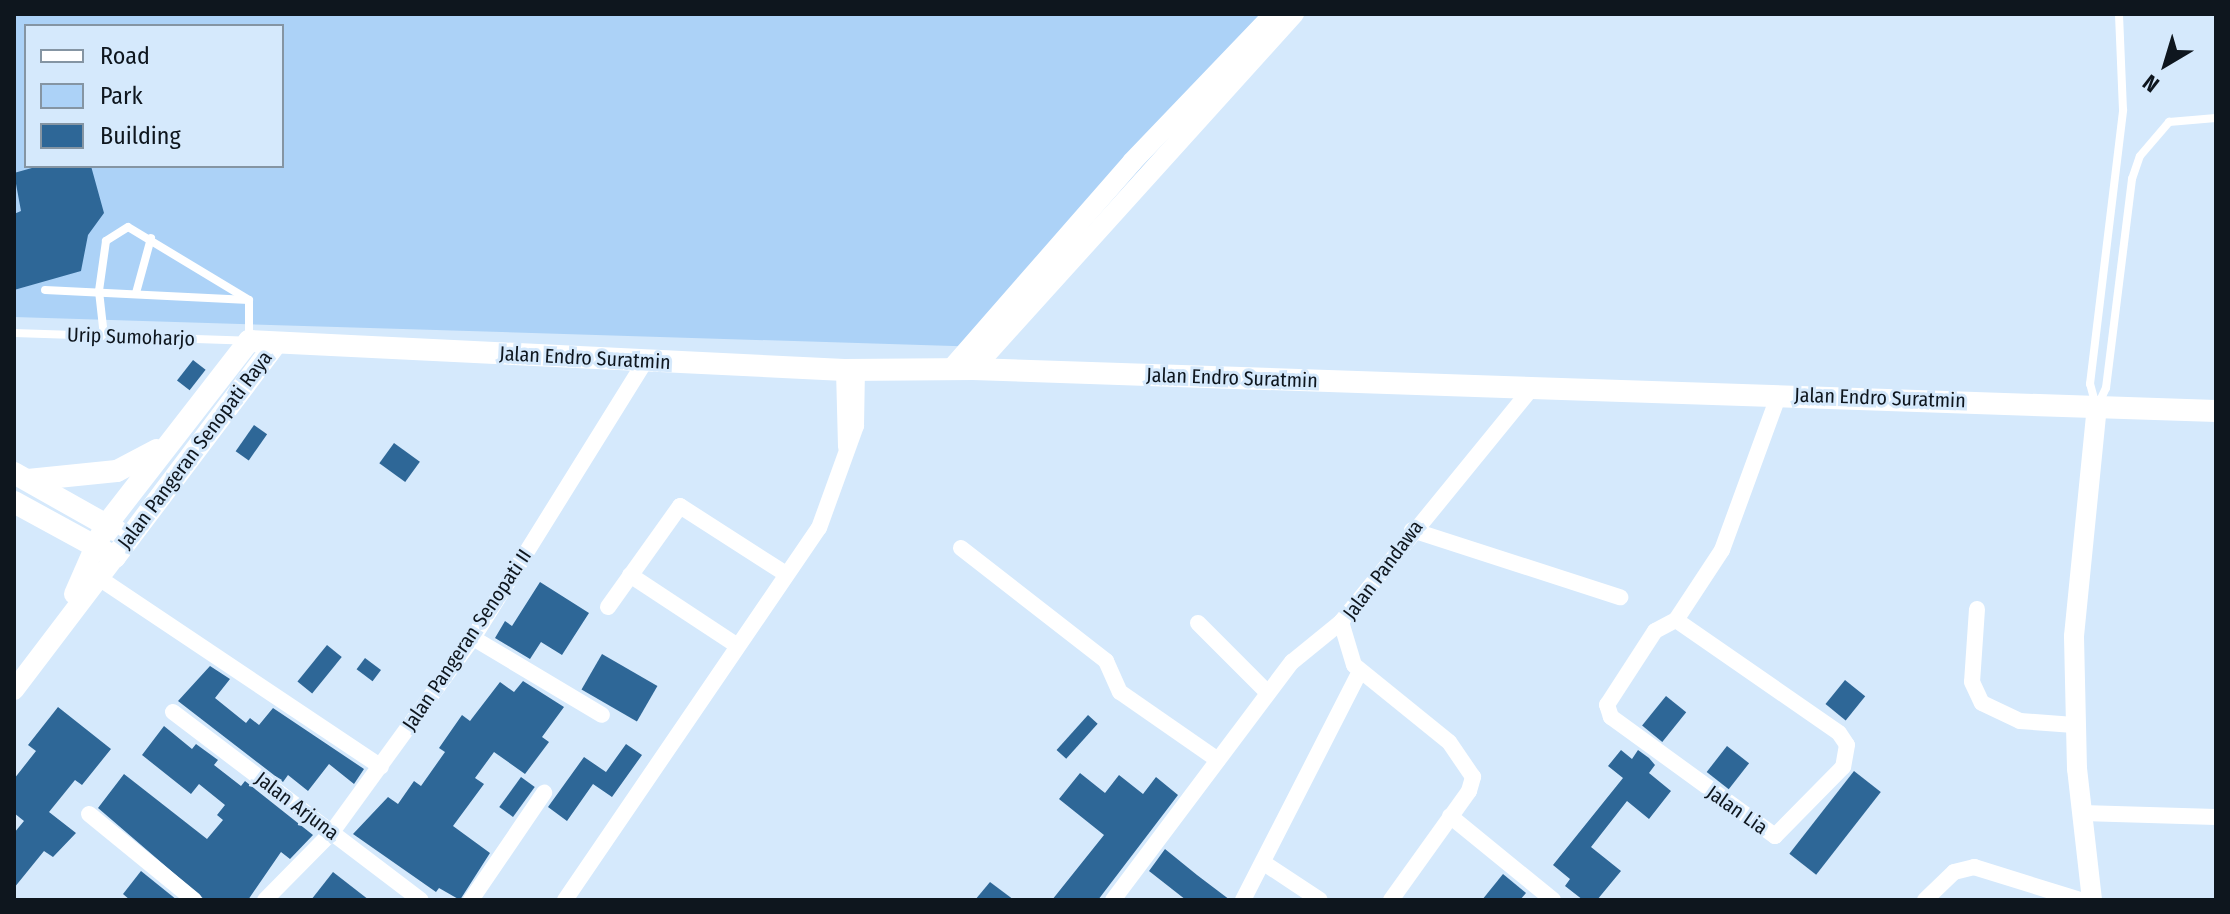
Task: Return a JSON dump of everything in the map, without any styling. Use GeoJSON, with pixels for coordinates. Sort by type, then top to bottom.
{"type":"FeatureCollection","features":[{"type":"Feature","properties":{"kind":"main road","name":"Jalan Endro Suratmin"},"geometry":{"type":"LineString","coordinates":[[249,341],[850,370],[962,369],[2216,411]]}},
{"type":"Feature","properties":{"kind":"main road","name":"Jalan Pangeran Senopati Raya"},"geometry":{"type":"LineString","coordinates":[[249,341],[107,524],[106,550],[129,539],[276,343]]}},
{"type":"Feature","properties":{"kind":"main road"},"geometry":{"type":"LineString","coordinates":[[21,476],[117,471],[172,441]]}},
{"type":"Feature","properties":{"kind":"main road"},"geometry":{"type":"LineString","coordinates":[[21,476],[129,539]]}},
{"type":"Feature","properties":{"kind":"main road"},"geometry":{"type":"LineString","coordinates":[[14,502],[106,550]]}},
{"type":"Feature","properties":{"kind":"street"},"geometry":{"type":"LineString","coordinates":[[962,369],[1132,162],[1274,14]]}},
{"type":"Feature","properties":{"kind":"street"},"geometry":{"type":"LineString","coordinates":[[962,369],[1294,14]]}},
{"type":"Feature","properties":{"kind":"street","name":"Jalan Pangeran Senopati II"},"geometry":{"type":"LineString","coordinates":[[265,900],[332,832],[473,638],[645,362]]}},
{"type":"Feature","properties":{"kind":"street"},"geometry":{"type":"LineString","coordinates":[[565,900],[736,645],[819,528],[846,452],[850,370]]}},
{"type":"Feature","properties":{"kind":"street","name":"Jalan Pandawa"},"geometry":{"type":"LineString","coordinates":[[1391,900],[1473,785],[1470,768],[1449,742],[1360,671],[1347,651],[1341,622],[1412,530],[1531,389]]}},
{"type":"Feature","properties":{"kind":"street","name":"Jalan Lia"},"geometry":{"type":"LineString","coordinates":[[1676,620],[1839,733],[1847,745],[1843,767],[1775,836],[1607,711],[1622,679],[1655,631],[1676,620],[1722,550],[1779,394]]}},
{"type":"Feature","properties":{"kind":"street"},"geometry":{"type":"LineString","coordinates":[[2092,900],[2074,725],[2074,636],[2097,407]]}},
{"type":"Feature","properties":{"kind":"street"},"geometry":{"type":"LineString","coordinates":[[608,607],[680,506],[786,574]]}},
{"type":"Feature","properties":{"kind":"street"},"geometry":{"type":"LineString","coordinates":[[1412,530],[1620,597]]}},
{"type":"Feature","properties":{"kind":"street"},"geometry":{"type":"LineString","coordinates":[[961,548],[1106,661],[1120,692],[1218,760]]}},
{"type":"Feature","properties":{"kind":"street"},"geometry":{"type":"LineString","coordinates":[[14,690],[106,550]]}},
{"type":"Feature","properties":{"kind":"street"},"geometry":{"type":"LineString","coordinates":[[14,675],[92,574]]}},
{"type":"Feature","properties":{"kind":"street"},"geometry":{"type":"LineString","coordinates":[[92,574],[381,767]]}},
{"type":"Feature","properties":{"kind":"street"},"geometry":{"type":"LineString","coordinates":[[630,575],[736,645]]}},
{"type":"Feature","properties":{"kind":"street"},"geometry":{"type":"LineString","coordinates":[[1977,609],[1972,682],[1982,703],[2020,721],[2074,725]]}},
{"type":"Feature","properties":{"kind":"street"},"geometry":{"type":"LineString","coordinates":[[1113,900],[1292,662],[1341,622]]}},
{"type":"Feature","properties":{"kind":"street"},"geometry":{"type":"LineString","coordinates":[[1198,623],[1268,693]]}},
{"type":"Feature","properties":{"kind":"street"},"geometry":{"type":"LineString","coordinates":[[473,638],[602,715]]}},
{"type":"Feature","properties":{"kind":"street"},"geometry":{"type":"LineString","coordinates":[[1243,900],[1360,671]]}},
{"type":"Feature","properties":{"kind":"street","name":"Jalan Arjuna"},"geometry":{"type":"LineString","coordinates":[[173,712],[421,900]]}},
{"type":"Feature","properties":{"kind":"street"},"geometry":{"type":"LineString","coordinates":[[471,900],[544,793]]}},
{"type":"Feature","properties":{"kind":"street"},"geometry":{"type":"LineString","coordinates":[[2082,813],[2216,817]]}},
{"type":"Feature","properties":{"kind":"street"},"geometry":{"type":"LineString","coordinates":[[89,814],[194,900]]}},
{"type":"Feature","properties":{"kind":"street"},"geometry":{"type":"LineString","coordinates":[[1450,816],[1553,900]]}},
{"type":"Feature","properties":{"kind":"street"},"geometry":{"type":"LineString","coordinates":[[1264,863],[1320,900]]}},
{"type":"Feature","properties":{"kind":"street"},"geometry":{"type":"LineString","coordinates":[[1925,900],[1954,872],[1974,867],[2080,900]]}},
{"type":"Feature","properties":{"kind":"lane"},"geometry":{"type":"LineString","coordinates":[[2097,407],[2090,384],[2123,110],[2119,14]]}},
{"type":"Feature","properties":{"kind":"lane"},"geometry":{"type":"LineString","coordinates":[[2097,407],[2106,388],[2132,179],[2140,156],[2169,122],[2216,118]]}},
{"type":"Feature","properties":{"kind":"lane"},"geometry":{"type":"LineString","coordinates":[[104,336],[99,291],[106,241],[128,227],[151,238],[249,300]]}},
{"type":"Feature","properties":{"kind":"lane"},"geometry":{"type":"LineString","coordinates":[[136,293],[151,238]]}},
{"type":"Feature","properties":{"kind":"lane"},"geometry":{"type":"LineString","coordinates":[[45,290],[249,300]]}},
{"type":"Feature","properties":{"kind":"lane"},"geometry":{"type":"LineString","coordinates":[[249,300],[249,341]]}},
{"type":"Feature","properties":{"kind":"lane","name":"Urip Sumoharjo"},"geometry":{"type":"LineString","coordinates":[[14,333],[249,341]]}},
{"type":"Feature","properties":{"kind":"green space"},"geometry":{"type":"Polygon","coordinates":[[[14,14],[1292,14],[985,347],[14,317],[14,14]]]}},
{"type":"Feature","properties":{"kind":"building"},"geometry":{"type":"Polygon","coordinates":[[[32,168],[92,168],[104,213],[88,235],[81,271],[14,290],[14,214],[21,211],[14,173],[32,168]]]}},
{"type":"Feature","properties":{"kind":"building"},"geometry":{"type":"Polygon","coordinates":[[[193,360],[206,370],[190,390],[177,380],[193,360]]]}},
{"type":"Feature","properties":{"kind":"building"},"geometry":{"type":"Polygon","coordinates":[[[254,425],[267,434],[249,460],[236,451],[254,425]]]}},
{"type":"Feature","properties":{"kind":"building"},"geometry":{"type":"Polygon","coordinates":[[[394,443],[420,462],[405,482],[379,463],[394,443]]]}},
{"type":"Feature","properties":{"kind":"building"},"geometry":{"type":"Polygon","coordinates":[[[540,582],[589,613],[562,655],[541,642],[530,659],[495,638],[505,621],[512,626],[540,582]]]}},
{"type":"Feature","properties":{"kind":"building"},"geometry":{"type":"Polygon","coordinates":[[[327,645],[342,657],[312,693],[297,682],[327,645]]]}},
{"type":"Feature","properties":{"kind":"building"},"geometry":{"type":"Polygon","coordinates":[[[602,654],[657,686],[637,722],[582,690],[602,654]]]}},
{"type":"Feature","properties":{"kind":"building"},"geometry":{"type":"Polygon","coordinates":[[[365,658],[381,670],[373,681],[357,669],[365,658]]]}},
{"type":"Feature","properties":{"kind":"building"},"geometry":{"type":"Polygon","coordinates":[[[210,666],[230,679],[215,698],[246,723],[250,718],[259,725],[273,708],[364,769],[354,784],[329,764],[308,791],[288,775],[283,782],[178,701],[210,666]]]}},
{"type":"Feature","properties":{"kind":"building"},"geometry":{"type":"Polygon","coordinates":[[[1845,680],[1865,696],[1846,720],[1825,704],[1845,680]]]}},
{"type":"Feature","properties":{"kind":"building"},"geometry":{"type":"Polygon","coordinates":[[[523,681],[564,707],[542,737],[549,742],[525,774],[494,752],[475,778],[484,784],[453,826],[490,853],[460,900],[439,888],[436,892],[353,834],[388,797],[398,804],[414,781],[421,786],[445,752],[439,748],[462,715],[470,721],[500,682],[514,692],[523,681]]]}},
{"type":"Feature","properties":{"kind":"building"},"geometry":{"type":"Polygon","coordinates":[[[1666,696],[1686,712],[1662,742],[1642,726],[1666,696]]]}},
{"type":"Feature","properties":{"kind":"building"},"geometry":{"type":"Polygon","coordinates":[[[58,707],[111,749],[82,785],[75,780],[49,812],[76,833],[53,857],[44,851],[14,888],[14,833],[24,821],[14,813],[14,779],[36,751],[28,745],[58,707]]]}},
{"type":"Feature","properties":{"kind":"building"},"geometry":{"type":"Polygon","coordinates":[[[1088,715],[1098,724],[1066,759],[1057,750],[1088,715]]]}},
{"type":"Feature","properties":{"kind":"building"},"geometry":{"type":"Polygon","coordinates":[[[164,726],[192,749],[196,744],[218,760],[214,765],[241,786],[245,781],[313,835],[290,859],[281,852],[248,900],[205,900],[98,808],[124,774],[207,839],[223,820],[217,815],[225,805],[199,784],[191,794],[142,755],[164,726]]]}},
{"type":"Feature","properties":{"kind":"building"},"geometry":{"type":"Polygon","coordinates":[[[626,744],[642,755],[612,797],[593,784],[567,821],[548,807],[584,757],[606,772],[626,744]]]}},
{"type":"Feature","properties":{"kind":"building"},"geometry":{"type":"Polygon","coordinates":[[[1727,746],[1749,763],[1729,789],[1707,772],[1727,746]]]}},
{"type":"Feature","properties":{"kind":"building"},"geometry":{"type":"Polygon","coordinates":[[[1621,750],[1632,759],[1638,750],[1649,758],[1655,765],[1649,773],[1671,791],[1649,819],[1627,801],[1591,847],[1621,871],[1597,900],[1583,900],[1565,886],[1570,879],[1553,865],[1623,778],[1608,766],[1621,750]]]}},
{"type":"Feature","properties":{"kind":"building"},"geometry":{"type":"Polygon","coordinates":[[[1854,771],[1881,792],[1816,875],[1789,854],[1854,771]]]}},
{"type":"Feature","properties":{"kind":"building"},"geometry":{"type":"Polygon","coordinates":[[[1080,773],[1105,793],[1119,775],[1143,794],[1156,777],[1178,795],[1098,900],[1052,900],[1104,835],[1059,799],[1080,773]]]}},
{"type":"Feature","properties":{"kind":"building"},"geometry":{"type":"Polygon","coordinates":[[[521,777],[535,787],[513,817],[499,807],[521,777]]]}},
{"type":"Feature","properties":{"kind":"building"},"geometry":{"type":"Polygon","coordinates":[[[1165,849],[1230,900],[1186,900],[1149,871],[1165,849]]]}},
{"type":"Feature","properties":{"kind":"building"},"geometry":{"type":"Polygon","coordinates":[[[141,871],[177,900],[130,900],[123,894],[141,871]]]}},
{"type":"Feature","properties":{"kind":"building"},"geometry":{"type":"Polygon","coordinates":[[[333,872],[369,900],[311,900],[333,872]]]}},
{"type":"Feature","properties":{"kind":"building"},"geometry":{"type":"Polygon","coordinates":[[[1503,874],[1526,893],[1520,900],[1482,900],[1503,874]]]}},
{"type":"Feature","properties":{"kind":"building"},"geometry":{"type":"Polygon","coordinates":[[[990,882],[1014,900],[975,900],[990,882]]]}}]}
